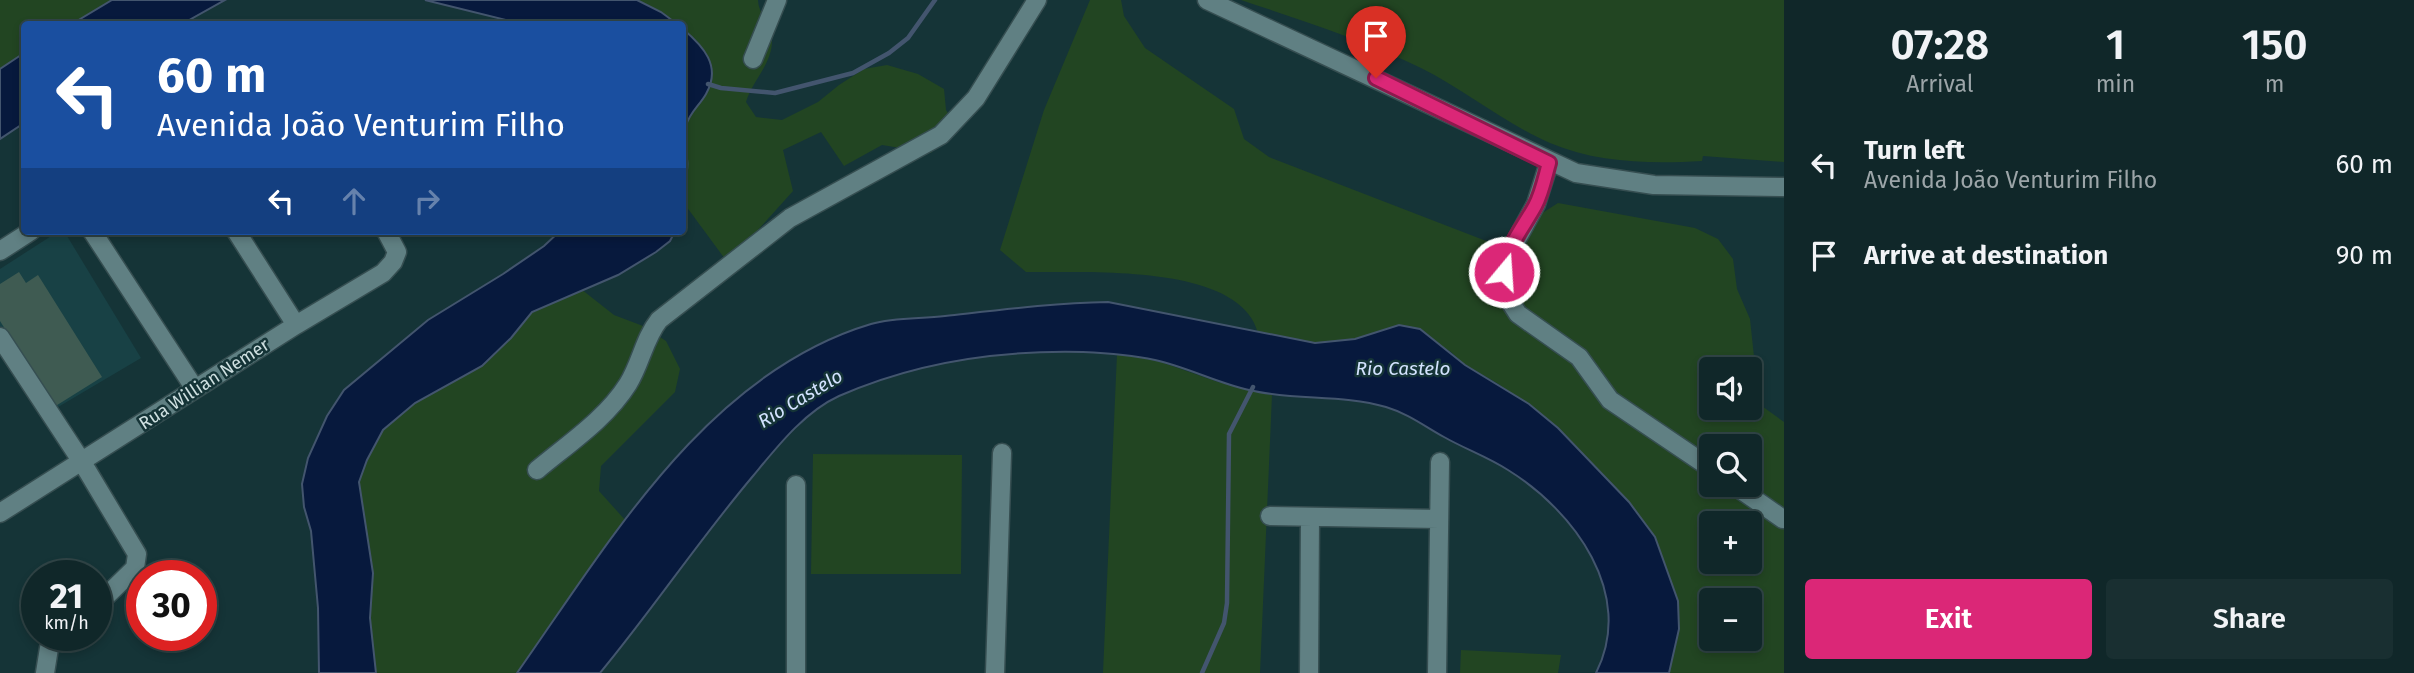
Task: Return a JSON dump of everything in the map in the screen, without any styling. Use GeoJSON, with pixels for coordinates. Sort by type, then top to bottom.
{"type":"FeatureCollection","features":[{"type":"Feature","properties":{"kind":"street"},"geometry":{"type":"LineString","coordinates":[[752,59],[777,0]]}},
{"type":"Feature","properties":{"kind":"street"},"geometry":{"type":"LineString","coordinates":[[537,470],[621,394],[638,364],[652,329],[659,320],[790,218],[941,135],[976,98],[1037,0]]}},
{"type":"Feature","properties":{"kind":"street"},"geometry":{"type":"LineString","coordinates":[[1207,0],[1440,107],[1549,163],[1576,173],[1654,185],[1784,187]]}},
{"type":"Feature","properties":{"kind":"street"},"geometry":{"type":"LineString","coordinates":[[1549,163],[1536,204],[1505,261],[1504,282],[1509,300],[1518,314],[1579,358],[1611,400],[1699,460]]}},
{"type":"Feature","properties":{"kind":"street"},"geometry":{"type":"LineString","coordinates":[[0,251],[26,235]]}},
{"type":"Feature","properties":{"kind":"street"},"geometry":{"type":"LineString","coordinates":[[95,235],[195,389]]}},
{"type":"Feature","properties":{"kind":"street"},"geometry":{"type":"LineString","coordinates":[[239,235],[296,325]]}},
{"type":"Feature","properties":{"kind":"street","name":"Rua Willian Nemer"},"geometry":{"type":"LineString","coordinates":[[0,513],[296,325],[383,273],[393,262],[396,247],[388,235]]}},
{"type":"Feature","properties":{"kind":"street"},"geometry":{"type":"LineString","coordinates":[[0,337],[82,462],[137,554],[135,568],[112,590]]}},
{"type":"Feature","properties":{"kind":"street"},"geometry":{"type":"LineString","coordinates":[[995,673],[1002,453]]}},
{"type":"Feature","properties":{"kind":"street"},"geometry":{"type":"LineString","coordinates":[[1437,673],[1440,462]]}},
{"type":"Feature","properties":{"kind":"street"},"geometry":{"type":"LineString","coordinates":[[796,485],[796,673]]}},
{"type":"Feature","properties":{"kind":"street"},"geometry":{"type":"LineString","coordinates":[[1751,497],[1783,519]]}},
{"type":"Feature","properties":{"kind":"street"},"geometry":{"type":"LineString","coordinates":[[1270,516],[1439,519]]}},
{"type":"Feature","properties":{"kind":"street"},"geometry":{"type":"LineString","coordinates":[[1309,673],[1310,517]]}},
{"type":"Feature","properties":{"kind":"street"},"geometry":{"type":"LineString","coordinates":[[45,673],[49,651]]}},
{"type":"Feature","properties":{"kind":"shaded area"},"geometry":{"type":"Polygon","coordinates":[[[53,235],[66,235],[141,358],[53,410],[0,326],[0,269],[53,235]]]}},
{"type":"Feature","properties":{"kind":"green space"},"geometry":{"type":"Polygon","coordinates":[[[0,0],[112,0],[77,21],[21,21],[21,55],[0,69],[0,0]]]}},
{"type":"Feature","properties":{"kind":"green space"},"geometry":{"type":"Polygon","coordinates":[[[637,0],[758,0],[772,41],[769,57],[746,102],[756,117],[782,120],[818,102],[864,69],[887,65],[918,74],[944,89],[946,110],[954,123],[931,153],[882,145],[844,166],[821,132],[783,150],[793,191],[748,241],[725,259],[686,206],[687,120],[706,95],[697,41],[686,32],[686,21],[673,21],[637,0]]]}},
{"type":"Feature","properties":{"kind":"green space"},"geometry":{"type":"Polygon","coordinates":[[[1090,0],[1121,0],[1124,16],[1145,48],[1234,109],[1244,139],[1269,157],[1494,244],[1558,203],[1695,228],[1718,239],[1733,259],[1737,289],[1750,319],[1754,357],[1699,357],[1699,420],[1762,420],[1762,406],[1784,422],[1784,673],[1669,673],[1678,601],[1655,537],[1629,502],[1558,428],[1497,383],[1465,365],[1450,351],[1399,325],[1355,339],[1315,343],[1258,333],[1245,310],[1222,294],[1192,283],[1157,276],[1120,273],[1026,272],[1000,250],[1044,110],[1090,0]]]}},
{"type":"Feature","properties":{"kind":"green space"},"geometry":{"type":"Polygon","coordinates":[[[1241,0],[1784,0],[1784,162],[1703,156],[1702,161],[1624,161],[1568,150],[1533,135],[1421,68],[1332,31],[1241,0]]]}},
{"type":"Feature","properties":{"kind":"green space"},"geometry":{"type":"Polygon","coordinates":[[[581,289],[614,315],[643,326],[666,341],[680,369],[675,392],[601,466],[599,491],[626,521],[517,673],[376,673],[370,618],[373,573],[359,482],[383,430],[415,403],[482,366],[511,338],[531,312],[581,289]]]}},
{"type":"Feature","properties":{"kind":"green space"},"geometry":{"type":"Polygon","coordinates":[[[1117,354],[1158,361],[1218,382],[1272,395],[1260,673],[1103,673],[1117,354]]]}},
{"type":"Feature","properties":{"kind":"green space"},"geometry":{"type":"Polygon","coordinates":[[[813,454],[962,455],[961,574],[811,574],[813,454]]]}},
{"type":"Feature","properties":{"kind":"green space"},"geometry":{"type":"Polygon","coordinates":[[[1461,650],[1561,655],[1558,673],[1460,673],[1461,650]]]}},
{"type":"Feature","properties":{"kind":"water"},"geometry":{"type":"Polygon","coordinates":[[[112,0],[225,0],[187,21],[77,21],[112,0]]]}},
{"type":"Feature","properties":{"kind":"water"},"geometry":{"type":"Polygon","coordinates":[[[425,0],[637,0],[673,21],[510,21],[425,0]]]}},
{"type":"Feature","properties":{"kind":"water"},"geometry":{"type":"Polygon","coordinates":[[[686,32],[708,57],[712,74],[706,94],[686,126],[686,32]]]}},
{"type":"Feature","properties":{"kind":"water"},"geometry":{"type":"Polygon","coordinates":[[[21,55],[21,125],[0,139],[0,69],[21,55]]]}},
{"type":"Feature","properties":{"kind":"water"},"geometry":{"type":"Polygon","coordinates":[[[556,235],[673,235],[670,241],[656,252],[618,275],[532,312],[511,338],[482,366],[415,403],[383,430],[359,482],[373,573],[370,618],[376,673],[319,673],[318,608],[311,531],[304,507],[302,484],[308,458],[327,416],[344,390],[428,320],[544,246],[556,235]]]}},
{"type":"Feature","properties":{"kind":"water","name":"Rio Castelo"},"geometry":{"type":"Polygon","coordinates":[[[1108,302],[1315,343],[1355,339],[1399,325],[1420,329],[1465,365],[1529,404],[1558,428],[1629,502],[1655,537],[1678,601],[1679,629],[1669,673],[1596,673],[1606,643],[1608,614],[1603,585],[1592,557],[1575,531],[1532,487],[1508,470],[1409,417],[1369,403],[1249,390],[1146,358],[1101,353],[1052,352],[959,360],[898,374],[826,403],[792,431],[772,454],[600,673],[517,673],[588,570],[667,467],[711,421],[760,381],[813,348],[871,324],[1046,305],[1108,302]]]}},
{"type":"Feature","properties":{"kind":"building"},"geometry":{"type":"Polygon","coordinates":[[[19,272],[26,283],[38,275],[102,377],[54,407],[0,321],[0,284],[19,272]]]}},
{"type":"Feature","properties":{"kind":"waterway"},"geometry":{"type":"LineString","coordinates":[[708,84],[721,88],[775,93],[853,73],[889,53],[908,38],[935,0]]}},
{"type":"Feature","properties":{"kind":"waterway"},"geometry":{"type":"LineString","coordinates":[[1202,673],[1224,623],[1227,603],[1229,434],[1253,387]]}},
{"type":"Feature","properties":{"kind":"route"},"geometry":{"type":"LineString","coordinates":[[1376,78],[1440,107],[1549,163],[1536,204],[1512,243],[1504,272]]}}]}
